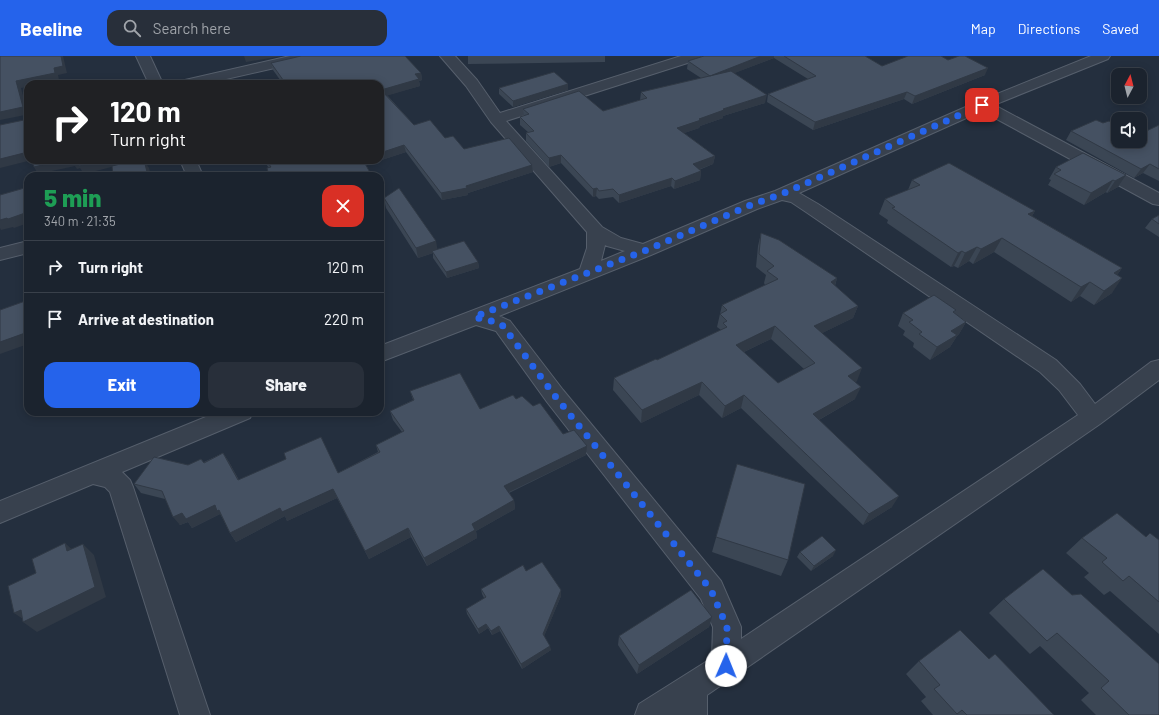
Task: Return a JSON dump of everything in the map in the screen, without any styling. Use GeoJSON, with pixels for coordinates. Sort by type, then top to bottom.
{"type":"FeatureCollection","features":[{"type":"Feature","properties":{"kind":"street"},"geometry":{"type":"LineString","coordinates":[[144,56],[154,80]]}},
{"type":"Feature","properties":{"kind":"street"},"geometry":{"type":"LineString","coordinates":[[202,80],[309,56]]}},
{"type":"Feature","properties":{"kind":"street"},"geometry":{"type":"LineString","coordinates":[[447,56],[472,83],[496,119],[596,231],[614,242],[644,251]]}},
{"type":"Feature","properties":{"kind":"street"},"geometry":{"type":"LineString","coordinates":[[496,119],[695,56]]}},
{"type":"Feature","properties":{"kind":"street"},"geometry":{"type":"LineString","coordinates":[[384,352],[644,251],[751,205],[782,194],[982,105],[1103,56]]}},
{"type":"Feature","properties":{"kind":"street"},"geometry":{"type":"LineString","coordinates":[[982,105],[1159,200]]}},
{"type":"Feature","properties":{"kind":"street"},"geometry":{"type":"LineString","coordinates":[[782,194],[796,198],[812,208],[1048,366],[1070,386],[1092,418]]}},
{"type":"Feature","properties":{"kind":"street"},"geometry":{"type":"LineString","coordinates":[[588,273],[596,248],[596,231]]}},
{"type":"Feature","properties":{"kind":"street"},"geometry":{"type":"LineString","coordinates":[[0,254],[24,248]]}},
{"type":"Feature","properties":{"kind":"street"},"geometry":{"type":"LineString","coordinates":[[474,317],[496,322],[503,326],[555,396],[711,590],[727,627],[726,666]]}},
{"type":"Feature","properties":{"kind":"street"},"geometry":{"type":"LineString","coordinates":[[650,715],[692,702],[726,666],[1092,418],[1159,368]]}},
{"type":"Feature","properties":{"kind":"street"},"geometry":{"type":"LineString","coordinates":[[0,512],[232,416]]}},
{"type":"Feature","properties":{"kind":"street"},"geometry":{"type":"LineString","coordinates":[[93,474],[113,479],[121,486],[195,715]]}},
{"type":"Feature","properties":{"kind":"building"},"geometry":{"type":"Polygon","coordinates":[[[0,56],[61,56],[63,66],[54,68],[55,73],[16,81],[23,107],[0,112],[0,56]]]}},
{"type":"Feature","properties":{"kind":"building"},"geometry":{"type":"Polygon","coordinates":[[[301,56],[405,56],[421,73],[415,74],[419,79],[384,89],[384,80],[283,80],[271,63],[301,56]]]}},
{"type":"Feature","properties":{"kind":"building"},"geometry":{"type":"Polygon","coordinates":[[[704,56],[761,56],[710,76],[688,61],[704,56]]]}},
{"type":"Feature","properties":{"kind":"building"},"geometry":{"type":"Polygon","coordinates":[[[784,56],[865,56],[882,66],[908,56],[941,56],[948,60],[959,56],[965,56],[988,68],[915,96],[907,92],[815,122],[768,94],[816,76],[784,56]]]}},
{"type":"Feature","properties":{"kind":"building"},"geometry":{"type":"Polygon","coordinates":[[[731,71],[767,95],[723,109],[724,110],[699,119],[701,120],[677,128],[715,156],[693,164],[701,171],[675,181],[672,178],[619,195],[613,189],[599,191],[597,188],[593,189],[561,155],[549,158],[526,133],[534,131],[520,117],[529,114],[523,109],[579,91],[603,111],[647,98],[641,92],[731,71]]]}},
{"type":"Feature","properties":{"kind":"building"},"geometry":{"type":"Polygon","coordinates":[[[554,72],[568,84],[513,101],[499,88],[554,72]]]}},
{"type":"Feature","properties":{"kind":"building"},"geometry":{"type":"Polygon","coordinates":[[[384,93],[414,125],[430,120],[445,138],[453,136],[464,149],[509,138],[532,165],[466,186],[467,188],[441,193],[404,145],[384,152],[384,93]]]}},
{"type":"Feature","properties":{"kind":"building"},"geometry":{"type":"Polygon","coordinates":[[[24,120],[24,153],[0,159],[0,125],[24,120]]]}},
{"type":"Feature","properties":{"kind":"building"},"geometry":{"type":"Polygon","coordinates":[[[1096,120],[1103,123],[1109,121],[1111,122],[1111,148],[1147,148],[1147,131],[1159,125],[1159,169],[1150,164],[1141,169],[1071,131],[1096,120]]]}},
{"type":"Feature","properties":{"kind":"building"},"geometry":{"type":"Polygon","coordinates":[[[1083,153],[1126,175],[1115,181],[1113,180],[1091,193],[1054,174],[1061,170],[1056,167],[1083,153]]]}},
{"type":"Feature","properties":{"kind":"building"},"geometry":{"type":"Polygon","coordinates":[[[949,163],[1035,211],[1028,214],[1122,268],[1114,273],[1122,278],[1104,291],[1090,282],[1081,287],[1002,238],[981,249],[977,247],[965,253],[962,251],[958,253],[892,208],[895,207],[885,199],[920,185],[912,180],[949,163]]]}},
{"type":"Feature","properties":{"kind":"building"},"geometry":{"type":"Polygon","coordinates":[[[33,164],[46,164],[34,167],[33,164]]]}},
{"type":"Feature","properties":{"kind":"building"},"geometry":{"type":"Polygon","coordinates":[[[121,164],[145,164],[147,172],[113,172],[112,166],[121,164]]]}},
{"type":"Feature","properties":{"kind":"building"},"geometry":{"type":"Polygon","coordinates":[[[269,164],[365,164],[370,172],[268,172],[267,168],[271,167],[269,164]]]}},
{"type":"Feature","properties":{"kind":"building"},"geometry":{"type":"Polygon","coordinates":[[[24,188],[24,213],[0,220],[0,195],[24,188]]]}},
{"type":"Feature","properties":{"kind":"building"},"geometry":{"type":"Polygon","coordinates":[[[399,188],[436,241],[416,248],[384,198],[399,188]]]}},
{"type":"Feature","properties":{"kind":"building"},"geometry":{"type":"Polygon","coordinates":[[[1159,215],[1159,224],[1152,219],[1159,215]]]}},
{"type":"Feature","properties":{"kind":"building"},"geometry":{"type":"Polygon","coordinates":[[[761,233],[779,240],[837,278],[831,282],[858,306],[814,326],[862,368],[848,376],[861,387],[813,414],[899,496],[869,514],[744,395],[725,406],[702,382],[642,410],[614,378],[656,359],[657,360],[727,327],[723,323],[727,321],[720,314],[727,310],[722,305],[778,279],[767,271],[774,266],[759,254],[761,233]],[[775,326],[736,345],[778,383],[815,363],[775,326]]]}},
{"type":"Feature","properties":{"kind":"building"},"geometry":{"type":"Polygon","coordinates":[[[464,241],[478,262],[446,272],[432,251],[464,241]]]}},
{"type":"Feature","properties":{"kind":"building"},"geometry":{"type":"Polygon","coordinates":[[[934,295],[956,310],[953,312],[966,322],[951,331],[957,335],[937,347],[919,334],[922,332],[909,322],[913,320],[903,313],[934,295]]]}},
{"type":"Feature","properties":{"kind":"building"},"geometry":{"type":"Polygon","coordinates":[[[24,301],[24,333],[0,342],[0,310],[24,301]]]}},
{"type":"Feature","properties":{"kind":"building"},"geometry":{"type":"Polygon","coordinates":[[[460,373],[480,409],[513,395],[516,399],[522,396],[533,406],[540,403],[563,434],[574,430],[587,446],[504,486],[514,500],[472,524],[475,530],[424,558],[408,528],[365,551],[333,489],[282,512],[280,508],[230,533],[215,505],[186,519],[182,513],[173,517],[162,491],[134,484],[154,457],[188,465],[201,459],[204,463],[223,453],[238,480],[286,459],[284,453],[321,437],[338,473],[380,452],[376,445],[404,431],[390,411],[414,400],[410,391],[460,373]]]}},
{"type":"Feature","properties":{"kind":"building"},"geometry":{"type":"Polygon","coordinates":[[[737,464],[805,484],[788,560],[716,537],[737,464]]]}},
{"type":"Feature","properties":{"kind":"building"},"geometry":{"type":"Polygon","coordinates":[[[1117,513],[1146,537],[1150,533],[1159,540],[1159,602],[1129,576],[1123,581],[1102,562],[1107,558],[1082,538],[1117,513]]]}},
{"type":"Feature","properties":{"kind":"building"},"geometry":{"type":"Polygon","coordinates":[[[822,536],[836,550],[814,566],[800,552],[822,536]]]}},
{"type":"Feature","properties":{"kind":"building"},"geometry":{"type":"Polygon","coordinates":[[[65,543],[67,551],[83,544],[95,587],[23,622],[21,610],[14,613],[8,586],[36,573],[32,559],[65,543]]]}},
{"type":"Feature","properties":{"kind":"building"},"geometry":{"type":"Polygon","coordinates":[[[542,562],[561,590],[543,634],[550,646],[521,664],[499,626],[491,631],[486,624],[478,629],[466,609],[486,597],[481,589],[523,565],[526,571],[542,562]]]}},
{"type":"Feature","properties":{"kind":"building"},"geometry":{"type":"Polygon","coordinates":[[[1043,569],[1072,595],[1081,594],[1159,664],[1159,715],[1129,715],[1101,688],[1109,681],[1057,633],[1047,641],[1004,599],[1043,569]]]}},
{"type":"Feature","properties":{"kind":"building"},"geometry":{"type":"Polygon","coordinates":[[[691,590],[712,617],[639,665],[619,636],[691,590]]]}},
{"type":"Feature","properties":{"kind":"building"},"geometry":{"type":"Polygon","coordinates":[[[960,630],[989,659],[995,654],[1054,715],[967,715],[962,710],[957,714],[934,689],[940,685],[919,661],[960,630]]]}},
{"type":"Feature","properties":{"kind":"route"},"geometry":{"type":"LineString","coordinates":[[726,666],[727,627],[719,603],[711,590],[555,396],[503,326],[496,322],[474,317],[644,251],[751,205],[782,194],[982,105]]}}]}
